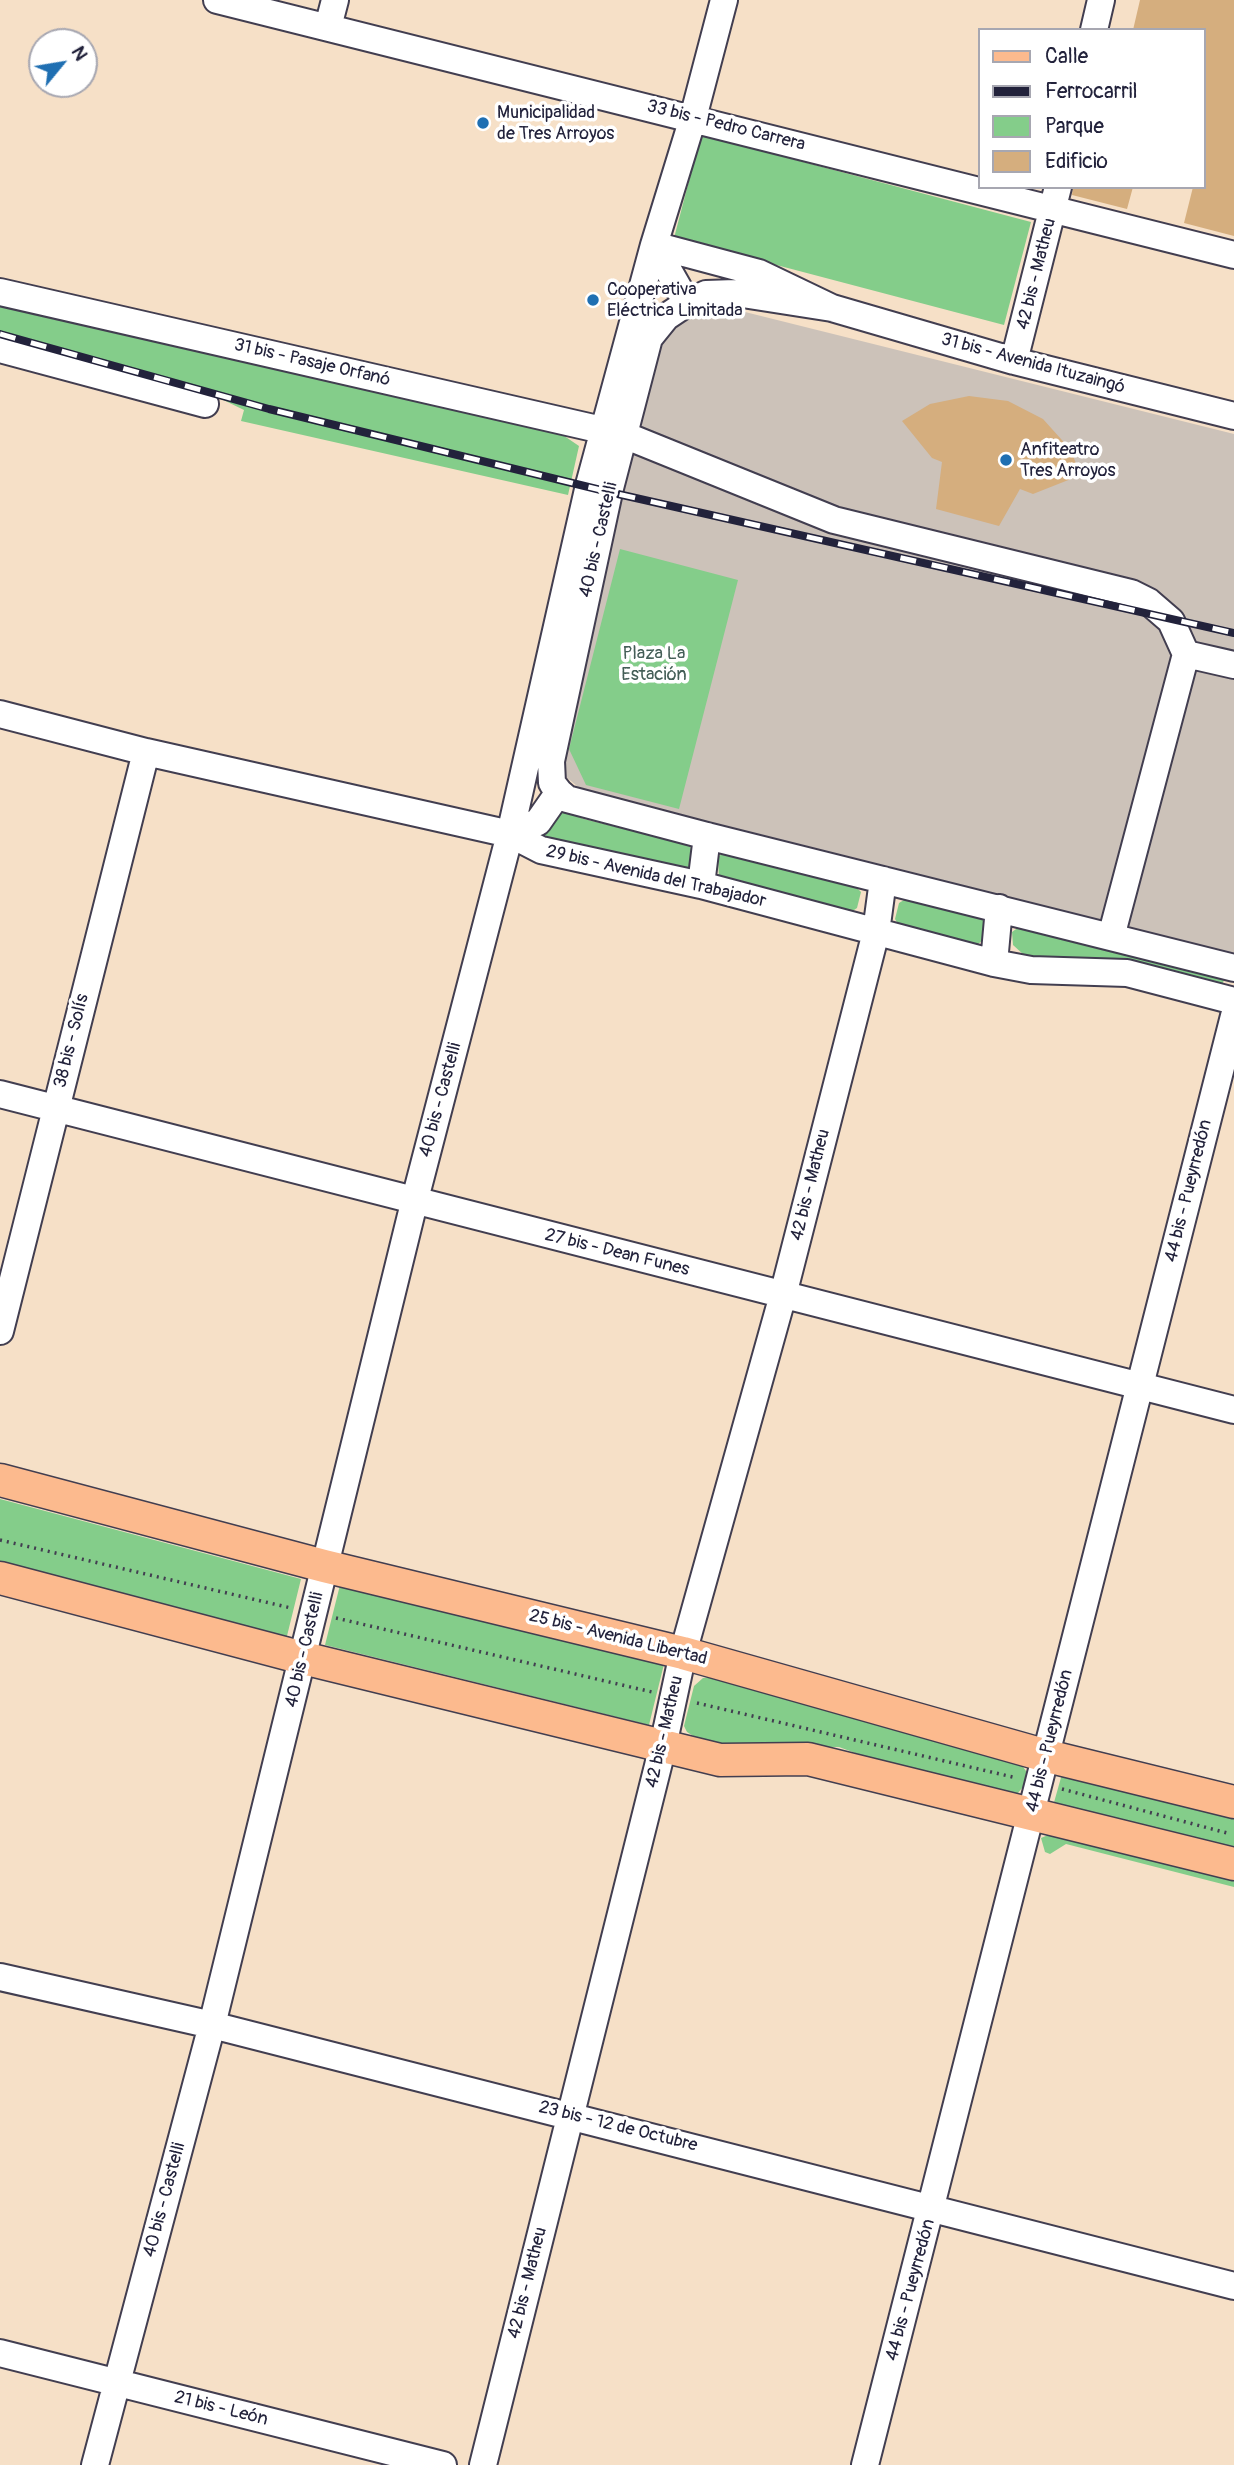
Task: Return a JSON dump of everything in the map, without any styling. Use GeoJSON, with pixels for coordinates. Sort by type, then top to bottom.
{"type":"FeatureCollection","features":[{"type":"Feature","properties":{"kind":"main road","name":"25 bis - Avenida Libertad"},"geometry":{"type":"LineString","coordinates":[[0,1480],[324,1566],[683,1653],[1040,1784],[1234,1864]]}},
{"type":"Feature","properties":{"kind":"main road","name":"25 bis - Avenida Libertad"},"geometry":{"type":"LineString","coordinates":[[0,1578],[303,1658],[720,1760],[808,1759],[1234,1802]]}},
{"type":"Feature","properties":{"kind":"street","name":"33 bis - Pedro Carrera"},"geometry":{"type":"LineString","coordinates":[[217,0],[694,118],[978,182]]}},
{"type":"Feature","properties":{"kind":"street"},"geometry":{"type":"LineString","coordinates":[[328,27],[335,0]]}},
{"type":"Feature","properties":{"kind":"street","name":"40 bis - Castelli"},"geometry":{"type":"LineString","coordinates":[[96,2465],[212,2025],[414,1203],[580,571],[614,432],[653,245],[694,118],[724,0]]}},
{"type":"Feature","properties":{"kind":"street"},"geometry":{"type":"LineString","coordinates":[[1094,28],[1101,0]]}},
{"type":"Feature","properties":{"kind":"street","name":"33 bis - Pedro Carrera"},"geometry":{"type":"LineString","coordinates":[[1011,189],[1056,199],[1234,255]]}},
{"type":"Feature","properties":{"kind":"street","name":"42 bis - Matheu"},"geometry":{"type":"LineString","coordinates":[[1014,361],[1056,199]]}},
{"type":"Feature","properties":{"kind":"street"},"geometry":{"type":"LineString","coordinates":[[653,245],[687,303]]}},
{"type":"Feature","properties":{"kind":"street","name":"31 bis - Avenida Ituzaingó"},"geometry":{"type":"LineString","coordinates":[[653,245],[759,273],[832,309]]}},
{"type":"Feature","properties":{"kind":"street","name":"31 bis - Pasaje Orfanó"},"geometry":{"type":"LineString","coordinates":[[0,292],[614,432],[834,520],[1131,593],[1149,602],[1171,621],[1186,654]]}},
{"type":"Feature","properties":{"kind":"street","name":"31 bis - Avenida Ituzaingó"},"geometry":{"type":"LineString","coordinates":[[687,303],[706,294],[736,293],[832,309],[1014,361],[1234,416]]}},
{"type":"Feature","properties":{"kind":"street","name":"40 bis - Castelli"},"geometry":{"type":"LineString","coordinates":[[614,432],[649,338],[666,317],[687,303]]}},
{"type":"Feature","properties":{"kind":"street"},"geometry":{"type":"LineString","coordinates":[[0,349],[205,404]]}},
{"type":"Feature","properties":{"kind":"street","name":"40 bis - Castelli"},"geometry":{"type":"LineString","coordinates":[[559,792],[552,783],[551,761],[580,571]]}},
{"type":"Feature","properties":{"kind":"street"},"geometry":{"type":"LineString","coordinates":[[1111,937],[1186,654],[1234,665]]}},
{"type":"Feature","properties":{"kind":"street","name":"29 bis - Avenida del Trabajador"},"geometry":{"type":"LineString","coordinates":[[0,714],[146,752],[510,835],[541,850],[701,886],[995,963],[1031,970],[1127,973],[1234,1001]]}},
{"type":"Feature","properties":{"kind":"street","name":"38 bis - Solís"},"geometry":{"type":"LineString","coordinates":[[0,1331],[146,752]]}},
{"type":"Feature","properties":{"kind":"street"},"geometry":{"type":"LineString","coordinates":[[510,835],[538,822],[559,792],[567,799],[707,836],[1234,968]]}},
{"type":"Feature","properties":{"kind":"street"},"geometry":{"type":"LineString","coordinates":[[701,886],[707,836]]}},
{"type":"Feature","properties":{"kind":"street","name":"42 bis - Matheu"},"geometry":{"type":"LineString","coordinates":[[483,2465],[663,1746],[683,1653],[783,1295],[876,932],[883,880]]}},
{"type":"Feature","properties":{"kind":"street"},"geometry":{"type":"LineString","coordinates":[[995,963],[999,908]]}},
{"type":"Feature","properties":{"kind":"street","name":"44 bis - Pueyrredón"},"geometry":{"type":"LineString","coordinates":[[865,2465],[933,2207],[1234,1016]]}},
{"type":"Feature","properties":{"kind":"street","name":"27 bis - Dean Funes"},"geometry":{"type":"LineString","coordinates":[[0,1094],[414,1203],[1234,1410]]}},
{"type":"Feature","properties":{"kind":"street","name":"23 bis - 12 de Octubre"},"geometry":{"type":"LineString","coordinates":[[0,1977],[212,2025],[570,2114],[1234,2286]]}},
{"type":"Feature","properties":{"kind":"street","name":"21 bis - León"},"geometry":{"type":"LineString","coordinates":[[0,2353],[443,2465]]}},
{"type":"Feature","properties":{"kind":"path"},"geometry":{"type":"LineString","coordinates":[[0,1540],[1040,1784],[1234,1835]]}},
{"type":"Feature","properties":{"kind":"shaded area"},"geometry":{"type":"Polygon","coordinates":[[[725,307],[1234,434],[1234,958],[1126,926],[1014,901],[583,791],[565,776],[559,759],[659,343],[669,332],[705,309],[725,307]]]}},
{"type":"Feature","properties":{"kind":"green space"},"geometry":{"type":"Polygon","coordinates":[[[701,135],[1031,222],[1004,325],[674,238],[701,135]]]}},
{"type":"Feature","properties":{"kind":"green space"},"geometry":{"type":"Polygon","coordinates":[[[0,305],[53,319],[548,425],[579,446],[568,495],[241,421],[244,410],[211,394],[0,342],[0,305]]]}},
{"type":"Feature","properties":{"kind":"green space","name":"Plaza La Estación"},"geometry":{"type":"Polygon","coordinates":[[[620,549],[738,580],[679,809],[586,785],[569,749],[620,549]]]}},
{"type":"Feature","properties":{"kind":"green space"},"geometry":{"type":"Polygon","coordinates":[[[561,810],[584,819],[690,845],[694,865],[688,871],[543,837],[561,810]]]}},
{"type":"Feature","properties":{"kind":"green space"},"geometry":{"type":"Polygon","coordinates":[[[723,853],[857,888],[861,892],[857,908],[851,912],[719,879],[718,857],[723,853]]]}},
{"type":"Feature","properties":{"kind":"green space"},"geometry":{"type":"Polygon","coordinates":[[[904,900],[979,918],[983,920],[985,938],[977,945],[898,924],[895,919],[899,903],[904,900]]]}},
{"type":"Feature","properties":{"kind":"green space"},"geometry":{"type":"Polygon","coordinates":[[[1019,927],[1224,980],[1222,985],[1024,955],[1013,945],[1012,932],[1019,927]]]}},
{"type":"Feature","properties":{"kind":"green space"},"geometry":{"type":"Polygon","coordinates":[[[0,1499],[301,1579],[286,1640],[0,1563],[0,1499]]]}},
{"type":"Feature","properties":{"kind":"green space"},"geometry":{"type":"Polygon","coordinates":[[[340,1585],[664,1664],[649,1725],[325,1645],[340,1585]]]}},
{"type":"Feature","properties":{"kind":"green space"},"geometry":{"type":"Polygon","coordinates":[[[716,1677],[1021,1764],[1026,1771],[1026,1783],[1018,1793],[1007,1797],[877,1761],[839,1747],[725,1746],[698,1739],[687,1732],[684,1726],[694,1686],[703,1678],[716,1677]]]}},
{"type":"Feature","properties":{"kind":"green space"},"geometry":{"type":"Polygon","coordinates":[[[1062,1774],[1234,1817],[1234,1852],[1053,1806],[1062,1774]]]}},
{"type":"Feature","properties":{"kind":"green space"},"geometry":{"type":"Polygon","coordinates":[[[1053,1833],[1234,1880],[1234,1887],[1066,1844],[1050,1854],[1045,1852],[1041,1838],[1053,1833]]]}},
{"type":"Feature","properties":{"kind":"building"},"geometry":{"type":"Polygon","coordinates":[[[1140,0],[1234,0],[1234,236],[1184,223],[1192,189],[1206,189],[1206,28],[1133,28],[1140,0]]]}},
{"type":"Feature","properties":{"kind":"building"},"geometry":{"type":"Polygon","coordinates":[[[1073,189],[1132,189],[1127,209],[1072,195],[1073,189]]]}},
{"type":"Feature","properties":{"kind":"building","name":"Anfiteatro Tres Arroyos"},"geometry":{"type":"Polygon","coordinates":[[[969,396],[1008,401],[1043,419],[1070,449],[1081,475],[1033,494],[1020,489],[999,526],[936,509],[942,462],[932,458],[902,421],[930,404],[969,396]]]}},
{"type":"Feature","properties":{"kind":"railway"},"geometry":{"type":"LineString","coordinates":[[0,334],[269,409],[609,492],[1234,633]]}},
{"type":"Feature","properties":{"kind":"place","name":"Municipalidad de Tres Arroyos"},"geometry":{"type":"Point","coordinates":[483,123]}},
{"type":"Feature","properties":{"kind":"place","name":"Cooperativa Eléctrica Limitada"},"geometry":{"type":"Point","coordinates":[593,300]}},
{"type":"Feature","properties":{"kind":"place","name":"Anfiteatro Tres Arroyos"},"geometry":{"type":"Point","coordinates":[1006,460]}}]}
